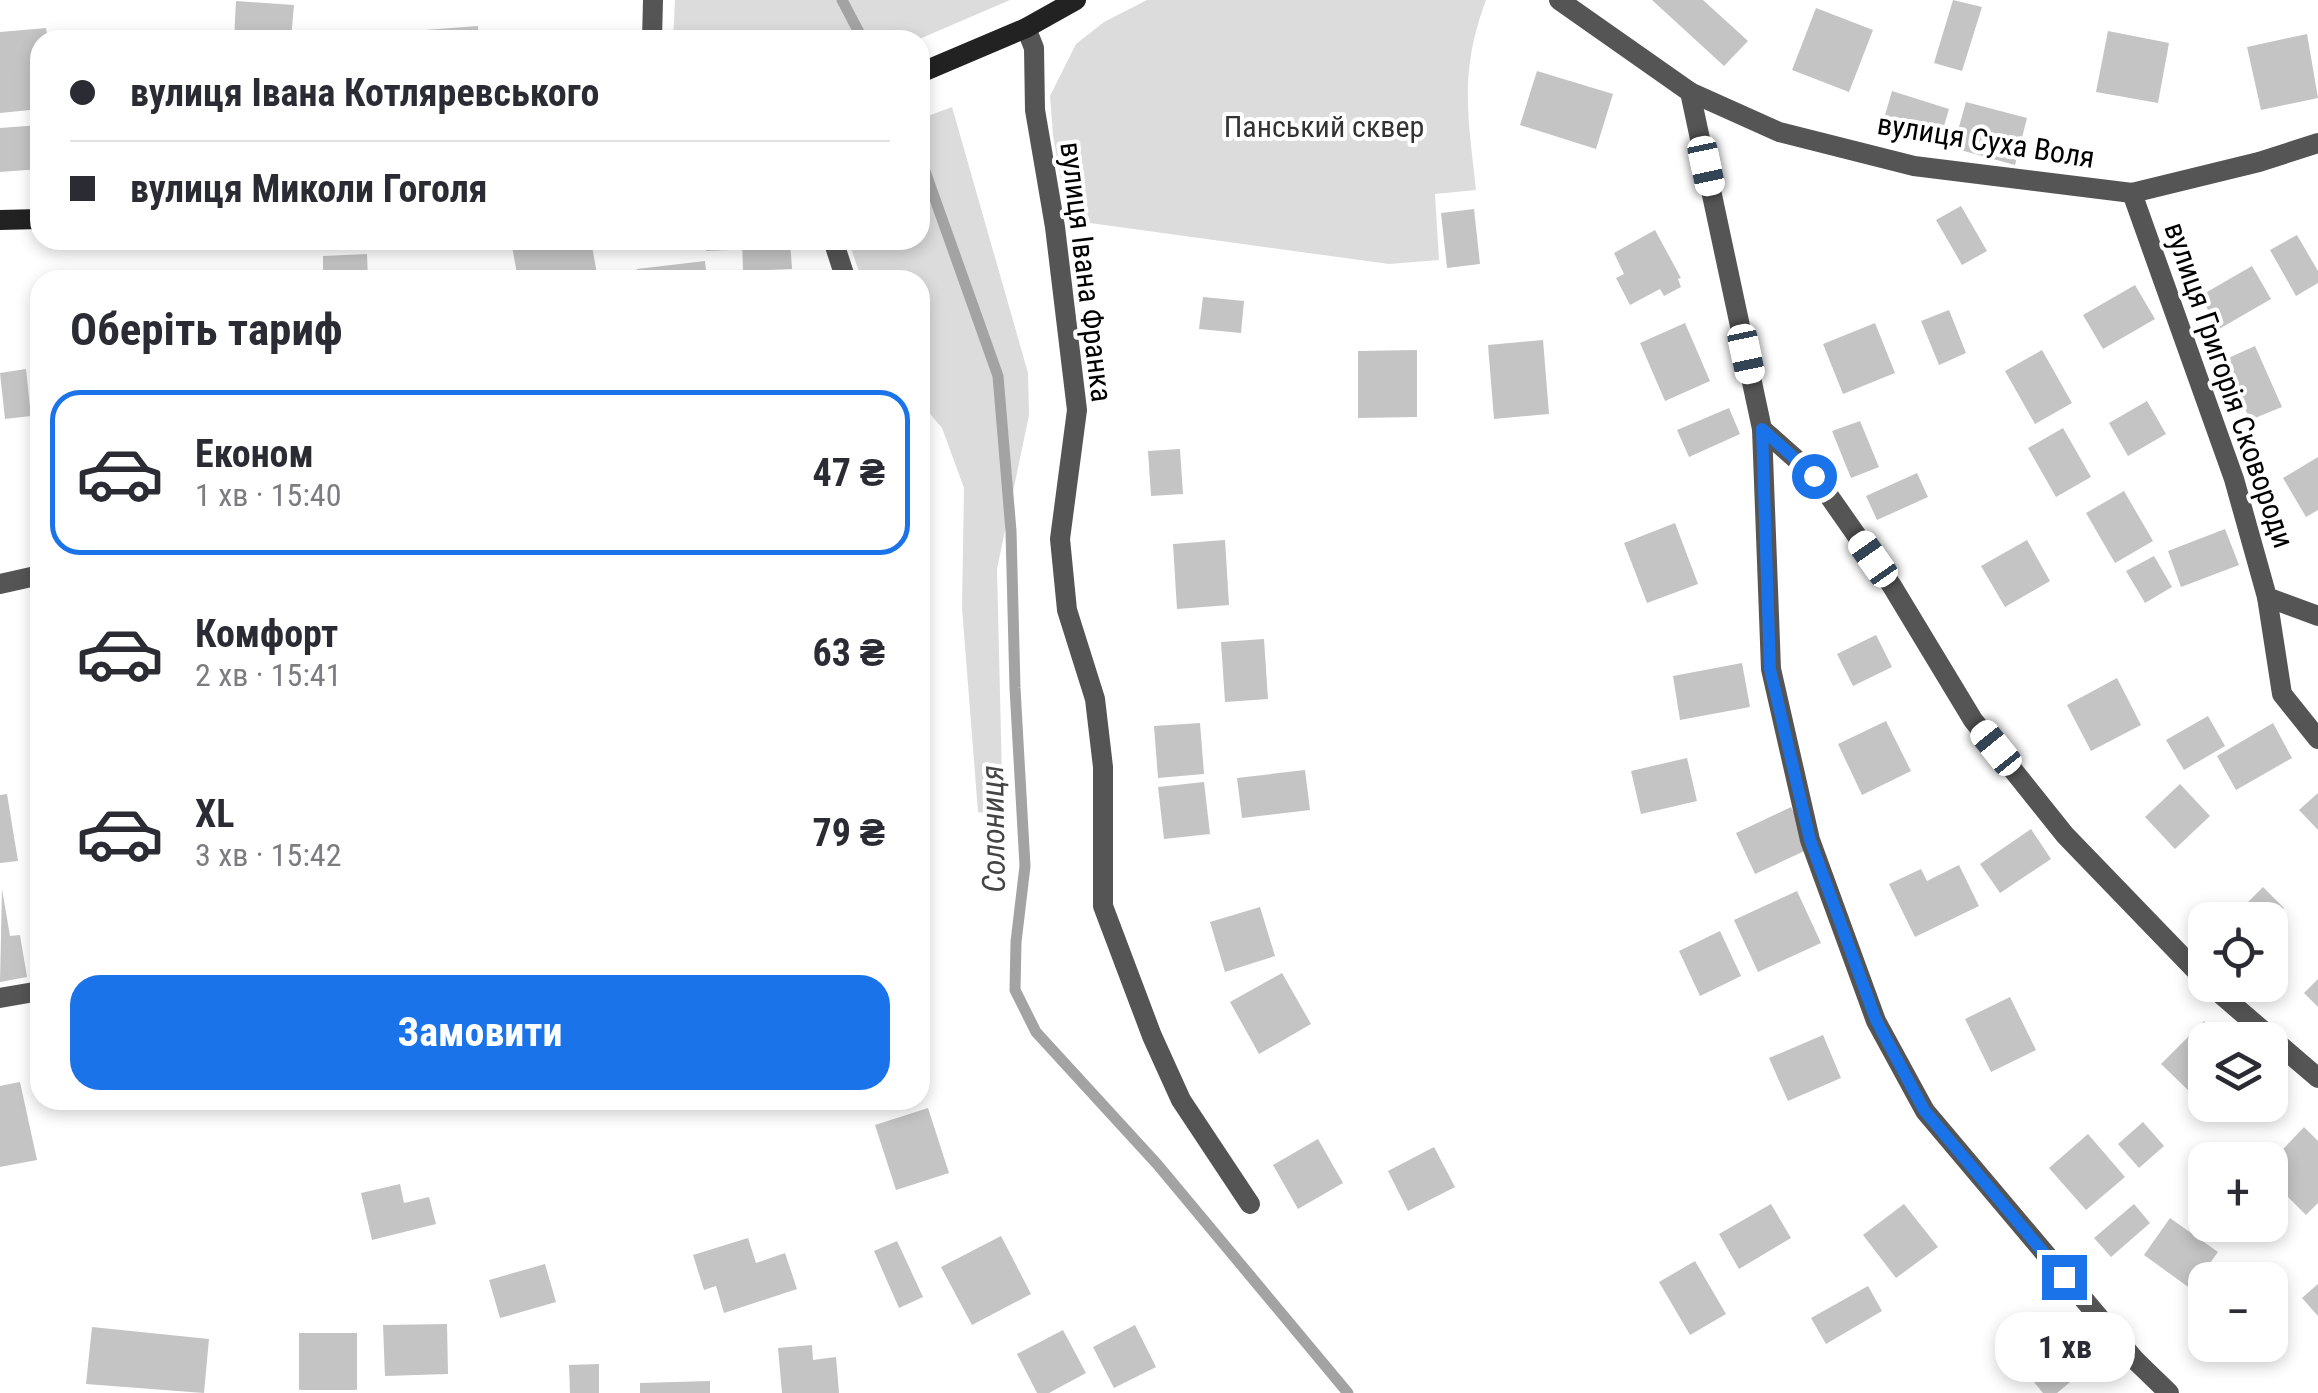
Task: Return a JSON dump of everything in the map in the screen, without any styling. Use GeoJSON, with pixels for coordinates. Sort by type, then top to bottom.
{"type":"FeatureCollection","features":[{"type":"Feature","properties":{"kind":"street"},"geometry":{"type":"LineString","coordinates":[[652,30],[653,0]]}},
{"type":"Feature","properties":{"kind":"street"},"geometry":{"type":"LineString","coordinates":[[930,69],[1026,28],[1076,0]]}},
{"type":"Feature","properties":{"kind":"street","name":"вулиця Суха Воля"},"geometry":{"type":"LineString","coordinates":[[1559,0],[1690,92],[1779,132],[1914,166],[2132,193],[2259,162],[2318,143]]}},
{"type":"Feature","properties":{"kind":"street","name":"вулиця Івана Франка"},"geometry":{"type":"LineString","coordinates":[[1026,28],[1034,48],[1035,110],[1055,227],[1077,410],[1060,540],[1067,610],[1095,700],[1103,767],[1103,906],[1152,1036],[1181,1100],[1250,1204]]}},
{"type":"Feature","properties":{"kind":"street"},"geometry":{"type":"LineString","coordinates":[[1690,92],[1762,429],[1770,669],[1810,840],[1876,1020],[1924,1110],[2134,1360],[2169,1393]]}},
{"type":"Feature","properties":{"kind":"street","name":"вулиця Григорія Сковороди"},"geometry":{"type":"LineString","coordinates":[[2132,193],[2234,479],[2267,597],[2282,694],[2318,739]]}},
{"type":"Feature","properties":{"kind":"street"},"geometry":{"type":"LineString","coordinates":[[0,220],[30,220]]}},
{"type":"Feature","properties":{"kind":"street"},"geometry":{"type":"LineString","coordinates":[[1762,429],[1814,476],[1892,586],[1973,720],[2066,835],[2188,961]]}},
{"type":"Feature","properties":{"kind":"street"},"geometry":{"type":"LineString","coordinates":[[0,584],[30,576]]}},
{"type":"Feature","properties":{"kind":"street","name":"вулиця Григорія Сковороди"},"geometry":{"type":"LineString","coordinates":[[2267,597],[2318,616]]}},
{"type":"Feature","properties":{"kind":"street"},"geometry":{"type":"LineString","coordinates":[[0,998],[30,993]]}},
{"type":"Feature","properties":{"kind":"street"},"geometry":{"type":"LineString","coordinates":[[2231,1002],[2318,1078]]}},
{"type":"Feature","properties":{"kind":"green space"},"geometry":{"type":"Polygon","coordinates":[[[675,0],[1010,0],[930,34],[930,30],[674,30],[675,0]]]}},
{"type":"Feature","properties":{"kind":"green space","name":"Панський сквер"},"geometry":{"type":"Polygon","coordinates":[[[1147,0],[1486,0],[1469,72],[1476,190],[1435,194],[1439,260],[1389,264],[1068,220],[1050,96],[1076,44],[1104,22],[1147,0]]]}},
{"type":"Feature","properties":{"kind":"green space"},"geometry":{"type":"Polygon","coordinates":[[[952,107],[1028,373],[1029,415],[997,569],[1003,818],[978,812],[962,608],[964,488],[942,428],[930,414],[930,270],[858,270],[852,250],[930,250],[930,115],[952,107]]]}},
{"type":"Feature","properties":{"kind":"building"},"geometry":{"type":"Polygon","coordinates":[[[1652,0],[1703,0],[1748,41],[1724,66],[1652,0]]]}},
{"type":"Feature","properties":{"kind":"building"},"geometry":{"type":"Polygon","coordinates":[[[1953,0],[1982,7],[1962,71],[1934,63],[1953,0]]]}},
{"type":"Feature","properties":{"kind":"building"},"geometry":{"type":"Polygon","coordinates":[[[236,1],[294,5],[292,30],[235,30],[236,1]]]}},
{"type":"Feature","properties":{"kind":"building"},"geometry":{"type":"Polygon","coordinates":[[[1816,8],[1873,30],[1849,92],[1792,70],[1816,8]]]}},
{"type":"Feature","properties":{"kind":"building"},"geometry":{"type":"Polygon","coordinates":[[[478,26],[478,30],[424,30],[478,26]]]}},
{"type":"Feature","properties":{"kind":"building"},"geometry":{"type":"Polygon","coordinates":[[[46,28],[30,30],[30,110],[0,113],[0,32],[46,28]]]}},
{"type":"Feature","properties":{"kind":"building"},"geometry":{"type":"Polygon","coordinates":[[[2108,31],[2169,43],[2158,103],[2096,92],[2108,31]]]}},
{"type":"Feature","properties":{"kind":"building"},"geometry":{"type":"Polygon","coordinates":[[[2307,34],[2318,98],[2261,110],[2247,47],[2307,34]]]}},
{"type":"Feature","properties":{"kind":"building"},"geometry":{"type":"Polygon","coordinates":[[[1537,71],[1613,94],[1596,149],[1520,125],[1537,71]]]}},
{"type":"Feature","properties":{"kind":"building"},"geometry":{"type":"Polygon","coordinates":[[[1892,91],[1949,109],[1938,146],[1881,129],[1892,91]]]}},
{"type":"Feature","properties":{"kind":"building"},"geometry":{"type":"Polygon","coordinates":[[[1966,102],[2027,118],[2015,165],[1953,148],[1966,102]]]}},
{"type":"Feature","properties":{"kind":"building"},"geometry":{"type":"Polygon","coordinates":[[[30,126],[30,170],[0,172],[0,128],[30,126]]]}},
{"type":"Feature","properties":{"kind":"building"},"geometry":{"type":"Polygon","coordinates":[[[1961,206],[1987,251],[1962,265],[1936,220],[1961,206]]]}},
{"type":"Feature","properties":{"kind":"building"},"geometry":{"type":"Polygon","coordinates":[[[1474,209],[1480,264],[1447,268],[1441,213],[1474,209]]]}},
{"type":"Feature","properties":{"kind":"building"},"geometry":{"type":"Polygon","coordinates":[[[1655,230],[1681,278],[1681,287],[1664,296],[1660,289],[1630,305],[1616,278],[1624,274],[1614,253],[1655,230]]]}},
{"type":"Feature","properties":{"kind":"building"},"geometry":{"type":"Polygon","coordinates":[[[2297,235],[2318,271],[2318,283],[2296,296],[2270,250],[2297,235]]]}},
{"type":"Feature","properties":{"kind":"building"},"geometry":{"type":"Polygon","coordinates":[[[513,250],[593,250],[596,270],[516,270],[513,250]]]}},
{"type":"Feature","properties":{"kind":"building"},"geometry":{"type":"Polygon","coordinates":[[[742,250],[791,250],[792,269],[743,270],[742,250]]]}},
{"type":"Feature","properties":{"kind":"building"},"geometry":{"type":"Polygon","coordinates":[[[367,254],[368,270],[323,270],[323,256],[367,254]]]}},
{"type":"Feature","properties":{"kind":"building"},"geometry":{"type":"Polygon","coordinates":[[[705,261],[706,270],[637,270],[705,261]]]}},
{"type":"Feature","properties":{"kind":"building"},"geometry":{"type":"Polygon","coordinates":[[[2252,266],[2271,299],[2219,329],[2200,296],[2252,266]]]}},
{"type":"Feature","properties":{"kind":"building"},"geometry":{"type":"Polygon","coordinates":[[[2135,285],[2155,319],[2103,349],[2083,315],[2135,285]]]}},
{"type":"Feature","properties":{"kind":"building"},"geometry":{"type":"Polygon","coordinates":[[[1203,297],[1244,301],[1241,333],[1199,329],[1203,297]]]}},
{"type":"Feature","properties":{"kind":"building"},"geometry":{"type":"Polygon","coordinates":[[[1949,310],[1966,353],[1939,365],[1921,321],[1949,310]]]}},
{"type":"Feature","properties":{"kind":"building"},"geometry":{"type":"Polygon","coordinates":[[[1685,323],[1710,381],[1665,401],[1640,343],[1685,323]]]}},
{"type":"Feature","properties":{"kind":"building"},"geometry":{"type":"Polygon","coordinates":[[[1875,323],[1895,373],[1843,394],[1823,344],[1875,323]]]}},
{"type":"Feature","properties":{"kind":"building"},"geometry":{"type":"Polygon","coordinates":[[[1543,340],[1549,414],[1494,419],[1488,345],[1543,340]]]}},
{"type":"Feature","properties":{"kind":"building"},"geometry":{"type":"Polygon","coordinates":[[[2255,346],[2282,407],[2250,420],[2224,360],[2255,346]]]}},
{"type":"Feature","properties":{"kind":"building"},"geometry":{"type":"Polygon","coordinates":[[[1417,350],[1417,417],[1358,418],[1358,351],[1417,350]]]}},
{"type":"Feature","properties":{"kind":"building"},"geometry":{"type":"Polygon","coordinates":[[[2042,350],[2072,403],[2035,424],[2005,371],[2042,350]]]}},
{"type":"Feature","properties":{"kind":"building"},"geometry":{"type":"Polygon","coordinates":[[[26,369],[30,416],[5,419],[0,373],[26,369]]]}},
{"type":"Feature","properties":{"kind":"building"},"geometry":{"type":"Polygon","coordinates":[[[2147,401],[2166,434],[2128,456],[2109,423],[2147,401]]]}},
{"type":"Feature","properties":{"kind":"building"},"geometry":{"type":"Polygon","coordinates":[[[1729,408],[1740,434],[1689,457],[1677,430],[1729,408]]]}},
{"type":"Feature","properties":{"kind":"building"},"geometry":{"type":"Polygon","coordinates":[[[1860,421],[1879,467],[1851,478],[1832,431],[1860,421]]]}},
{"type":"Feature","properties":{"kind":"building"},"geometry":{"type":"Polygon","coordinates":[[[2063,428],[2091,477],[2056,497],[2028,448],[2063,428]]]}},
{"type":"Feature","properties":{"kind":"building"},"geometry":{"type":"Polygon","coordinates":[[[1180,449],[1183,494],[1151,496],[1148,451],[1180,449]]]}},
{"type":"Feature","properties":{"kind":"building"},"geometry":{"type":"Polygon","coordinates":[[[2318,457],[2318,510],[2306,517],[2283,478],[2318,457]]]}},
{"type":"Feature","properties":{"kind":"building"},"geometry":{"type":"Polygon","coordinates":[[[1917,473],[1928,497],[1877,520],[1866,496],[1917,473]]]}},
{"type":"Feature","properties":{"kind":"building"},"geometry":{"type":"Polygon","coordinates":[[[2124,491],[2153,541],[2115,563],[2086,513],[2124,491]]]}},
{"type":"Feature","properties":{"kind":"building"},"geometry":{"type":"Polygon","coordinates":[[[1675,523],[1698,584],[1647,603],[1624,543],[1675,523]]]}},
{"type":"Feature","properties":{"kind":"building"},"geometry":{"type":"Polygon","coordinates":[[[2225,529],[2239,565],[2181,587],[2168,551],[2225,529]]]}},
{"type":"Feature","properties":{"kind":"building"},"geometry":{"type":"Polygon","coordinates":[[[1225,540],[1229,605],[1177,609],[1173,544],[1225,540]]]}},
{"type":"Feature","properties":{"kind":"building"},"geometry":{"type":"Polygon","coordinates":[[[2027,540],[2050,581],[2005,607],[1981,566],[2027,540]]]}},
{"type":"Feature","properties":{"kind":"building"},"geometry":{"type":"Polygon","coordinates":[[[2154,556],[2172,587],[2145,603],[2126,571],[2154,556]]]}},
{"type":"Feature","properties":{"kind":"building"},"geometry":{"type":"Polygon","coordinates":[[[1876,635],[1892,667],[1853,686],[1837,654],[1876,635]]]}},
{"type":"Feature","properties":{"kind":"building"},"geometry":{"type":"Polygon","coordinates":[[[1264,639],[1268,699],[1225,702],[1221,642],[1264,639]]]}},
{"type":"Feature","properties":{"kind":"building"},"geometry":{"type":"Polygon","coordinates":[[[1742,663],[1750,707],[1680,720],[1673,676],[1742,663]]]}},
{"type":"Feature","properties":{"kind":"building"},"geometry":{"type":"Polygon","coordinates":[[[2117,678],[2141,725],[2091,751],[2067,705],[2117,678]]]}},
{"type":"Feature","properties":{"kind":"building"},"geometry":{"type":"Polygon","coordinates":[[[2208,716],[2225,746],[2184,770],[2166,740],[2208,716]]]}},
{"type":"Feature","properties":{"kind":"building"},"geometry":{"type":"Polygon","coordinates":[[[1886,721],[1911,771],[1862,795],[1838,744],[1886,721]]]}},
{"type":"Feature","properties":{"kind":"building"},"geometry":{"type":"Polygon","coordinates":[[[1200,723],[1204,774],[1158,778],[1154,726],[1200,723]]]}},
{"type":"Feature","properties":{"kind":"building"},"geometry":{"type":"Polygon","coordinates":[[[2273,723],[2292,758],[2236,790],[2217,756],[2273,723]]]}},
{"type":"Feature","properties":{"kind":"building"},"geometry":{"type":"Polygon","coordinates":[[[1687,758],[1697,801],[1641,814],[1631,771],[1687,758]]]}},
{"type":"Feature","properties":{"kind":"building"},"geometry":{"type":"Polygon","coordinates":[[[1305,770],[1310,810],[1242,818],[1237,778],[1305,770]]]}},
{"type":"Feature","properties":{"kind":"building"},"geometry":{"type":"Polygon","coordinates":[[[1204,782],[1210,834],[1164,839],[1158,787],[1204,782]]]}},
{"type":"Feature","properties":{"kind":"building"},"geometry":{"type":"Polygon","coordinates":[[[2180,784],[2210,816],[2175,849],[2145,817],[2180,784]]]}},
{"type":"Feature","properties":{"kind":"building"},"geometry":{"type":"Polygon","coordinates":[[[2318,793],[2318,830],[2299,810],[2318,793]]]}},
{"type":"Feature","properties":{"kind":"building"},"geometry":{"type":"Polygon","coordinates":[[[7,794],[18,861],[0,863],[0,795],[7,794]]]}},
{"type":"Feature","properties":{"kind":"building"},"geometry":{"type":"Polygon","coordinates":[[[1791,807],[1811,848],[1755,874],[1736,833],[1791,807]]]}},
{"type":"Feature","properties":{"kind":"building"},"geometry":{"type":"Polygon","coordinates":[[[2031,829],[2051,859],[2000,893],[1980,864],[2031,829]]]}},
{"type":"Feature","properties":{"kind":"building"},"geometry":{"type":"Polygon","coordinates":[[[1959,865],[1979,906],[1915,937],[1889,884],[1921,869],[1927,881],[1959,865]]]}},
{"type":"Feature","properties":{"kind":"building"},"geometry":{"type":"Polygon","coordinates":[[[2263,887],[2278,902],[2248,902],[2263,887]]]}},
{"type":"Feature","properties":{"kind":"building"},"geometry":{"type":"Polygon","coordinates":[[[2,889],[10,936],[20,935],[27,977],[0,982],[2,889]]]}},
{"type":"Feature","properties":{"kind":"building"},"geometry":{"type":"Polygon","coordinates":[[[1797,891],[1821,943],[1758,972],[1734,920],[1797,891]]]}},
{"type":"Feature","properties":{"kind":"building"},"geometry":{"type":"Polygon","coordinates":[[[1260,907],[1275,956],[1225,972],[1210,922],[1260,907]]]}},
{"type":"Feature","properties":{"kind":"building"},"geometry":{"type":"Polygon","coordinates":[[[1720,931],[1741,976],[1700,996],[1679,951],[1720,931]]]}},
{"type":"Feature","properties":{"kind":"building"},"geometry":{"type":"Polygon","coordinates":[[[1282,973],[1311,1024],[1259,1054],[1230,1002],[1282,973]]]}},
{"type":"Feature","properties":{"kind":"building"},"geometry":{"type":"Polygon","coordinates":[[[2318,979],[2318,1007],[2304,993],[2318,979]]]}},
{"type":"Feature","properties":{"kind":"building"},"geometry":{"type":"Polygon","coordinates":[[[2010,997],[2036,1050],[1991,1072],[1965,1019],[2010,997]]]}},
{"type":"Feature","properties":{"kind":"building"},"geometry":{"type":"Polygon","coordinates":[[[1823,1035],[1841,1078],[1788,1101],[1769,1058],[1823,1035]]]}},
{"type":"Feature","properties":{"kind":"building"},"geometry":{"type":"Polygon","coordinates":[[[2188,1037],[2188,1090],[2161,1064],[2188,1037]]]}},
{"type":"Feature","properties":{"kind":"building"},"geometry":{"type":"Polygon","coordinates":[[[20,1082],[37,1160],[0,1167],[0,1086],[20,1082]]]}},
{"type":"Feature","properties":{"kind":"building"},"geometry":{"type":"Polygon","coordinates":[[[929,1110],[949,1173],[896,1190],[875,1125],[929,1110]]]}},
{"type":"Feature","properties":{"kind":"building"},"geometry":{"type":"Polygon","coordinates":[[[2143,1122],[2164,1146],[2139,1168],[2118,1144],[2143,1122]]]}},
{"type":"Feature","properties":{"kind":"building"},"geometry":{"type":"Polygon","coordinates":[[[2304,1127],[2318,1141],[2318,1203],[2306,1215],[2288,1197],[2288,1144],[2304,1127]]]}},
{"type":"Feature","properties":{"kind":"building"},"geometry":{"type":"Polygon","coordinates":[[[2088,1134],[2125,1177],[2086,1210],[2049,1168],[2088,1134]]]}},
{"type":"Feature","properties":{"kind":"building"},"geometry":{"type":"Polygon","coordinates":[[[1318,1139],[1343,1183],[1298,1209],[1273,1165],[1318,1139]]]}},
{"type":"Feature","properties":{"kind":"building"},"geometry":{"type":"Polygon","coordinates":[[[1434,1147],[1455,1187],[1408,1211],[1388,1171],[1434,1147]]]}},
{"type":"Feature","properties":{"kind":"building"},"geometry":{"type":"Polygon","coordinates":[[[400,1184],[404,1203],[429,1197],[436,1224],[372,1240],[361,1193],[400,1184]]]}},
{"type":"Feature","properties":{"kind":"building"},"geometry":{"type":"Polygon","coordinates":[[[1771,1204],[1791,1238],[1739,1269],[1719,1234],[1771,1204]]]}},
{"type":"Feature","properties":{"kind":"building"},"geometry":{"type":"Polygon","coordinates":[[[1904,1204],[1938,1247],[1896,1278],[1863,1235],[1904,1204]]]}},
{"type":"Feature","properties":{"kind":"building"},"geometry":{"type":"Polygon","coordinates":[[[2134,1204],[2150,1223],[2111,1257],[2094,1238],[2134,1204]]]}},
{"type":"Feature","properties":{"kind":"building"},"geometry":{"type":"Polygon","coordinates":[[[2170,1218],[2188,1231],[2188,1242],[2204,1242],[2218,1252],[2211,1262],[2188,1262],[2188,1287],[2144,1255],[2170,1218]]]}},
{"type":"Feature","properties":{"kind":"building"},"geometry":{"type":"Polygon","coordinates":[[[1001,1236],[1031,1294],[972,1325],[941,1267],[1001,1236]]]}},
{"type":"Feature","properties":{"kind":"building"},"geometry":{"type":"Polygon","coordinates":[[[748,1238],[756,1263],[785,1253],[797,1289],[724,1313],[716,1286],[704,1290],[693,1255],[748,1238]]]}},
{"type":"Feature","properties":{"kind":"building"},"geometry":{"type":"Polygon","coordinates":[[[897,1241],[923,1297],[899,1308],[874,1251],[897,1241]]]}},
{"type":"Feature","properties":{"kind":"building"},"geometry":{"type":"Polygon","coordinates":[[[1695,1261],[1726,1314],[1690,1335],[1659,1282],[1695,1261]]]}},
{"type":"Feature","properties":{"kind":"building"},"geometry":{"type":"Polygon","coordinates":[[[545,1264],[556,1302],[500,1318],[489,1280],[545,1264]]]}},
{"type":"Feature","properties":{"kind":"building"},"geometry":{"type":"Polygon","coordinates":[[[2318,1284],[2318,1316],[2302,1298],[2318,1284]]]}},
{"type":"Feature","properties":{"kind":"building"},"geometry":{"type":"Polygon","coordinates":[[[1868,1286],[1882,1311],[1826,1344],[1811,1318],[1868,1286]]]}},
{"type":"Feature","properties":{"kind":"building"},"geometry":{"type":"Polygon","coordinates":[[[447,1324],[448,1374],[385,1376],[383,1325],[447,1324]]]}},
{"type":"Feature","properties":{"kind":"building"},"geometry":{"type":"Polygon","coordinates":[[[1135,1325],[1156,1367],[1114,1388],[1093,1347],[1135,1325]]]}},
{"type":"Feature","properties":{"kind":"building"},"geometry":{"type":"Polygon","coordinates":[[[2039,1325],[2080,1374],[2057,1393],[2043,1393],[2008,1351],[2039,1325]]]}},
{"type":"Feature","properties":{"kind":"building"},"geometry":{"type":"Polygon","coordinates":[[[92,1327],[209,1339],[204,1393],[86,1384],[92,1327]]]}},
{"type":"Feature","properties":{"kind":"building"},"geometry":{"type":"Polygon","coordinates":[[[1063,1330],[1086,1373],[1049,1393],[1037,1393],[1017,1354],[1063,1330]]]}},
{"type":"Feature","properties":{"kind":"building"},"geometry":{"type":"Polygon","coordinates":[[[299,1333],[357,1333],[357,1390],[299,1390],[299,1333]]]}},
{"type":"Feature","properties":{"kind":"building"},"geometry":{"type":"Polygon","coordinates":[[[812,1345],[813,1360],[836,1357],[839,1393],[782,1393],[778,1348],[812,1345]]]}},
{"type":"Feature","properties":{"kind":"building"},"geometry":{"type":"Polygon","coordinates":[[[599,1364],[599,1393],[570,1393],[569,1365],[599,1364]]]}},
{"type":"Feature","properties":{"kind":"building"},"geometry":{"type":"Polygon","coordinates":[[[710,1381],[710,1393],[640,1393],[640,1383],[710,1381]]]}},
{"type":"Feature","properties":{"kind":"waterway","name":"Солониця"},"geometry":{"type":"LineString","coordinates":[[842,0],[858,30]]}},
{"type":"Feature","properties":{"kind":"waterway","name":"Солониця"},"geometry":{"type":"LineString","coordinates":[[930,185],[998,376],[1011,531],[1025,866],[1015,990],[1036,1032],[1157,1164],[1348,1393]]}},
{"type":"Feature","properties":{"kind":"route"},"geometry":{"type":"LineString","coordinates":[[1814,476],[1762,429],[1770,669],[1810,840],[1876,1020],[1924,1110],[2064,1277]]}}]}
